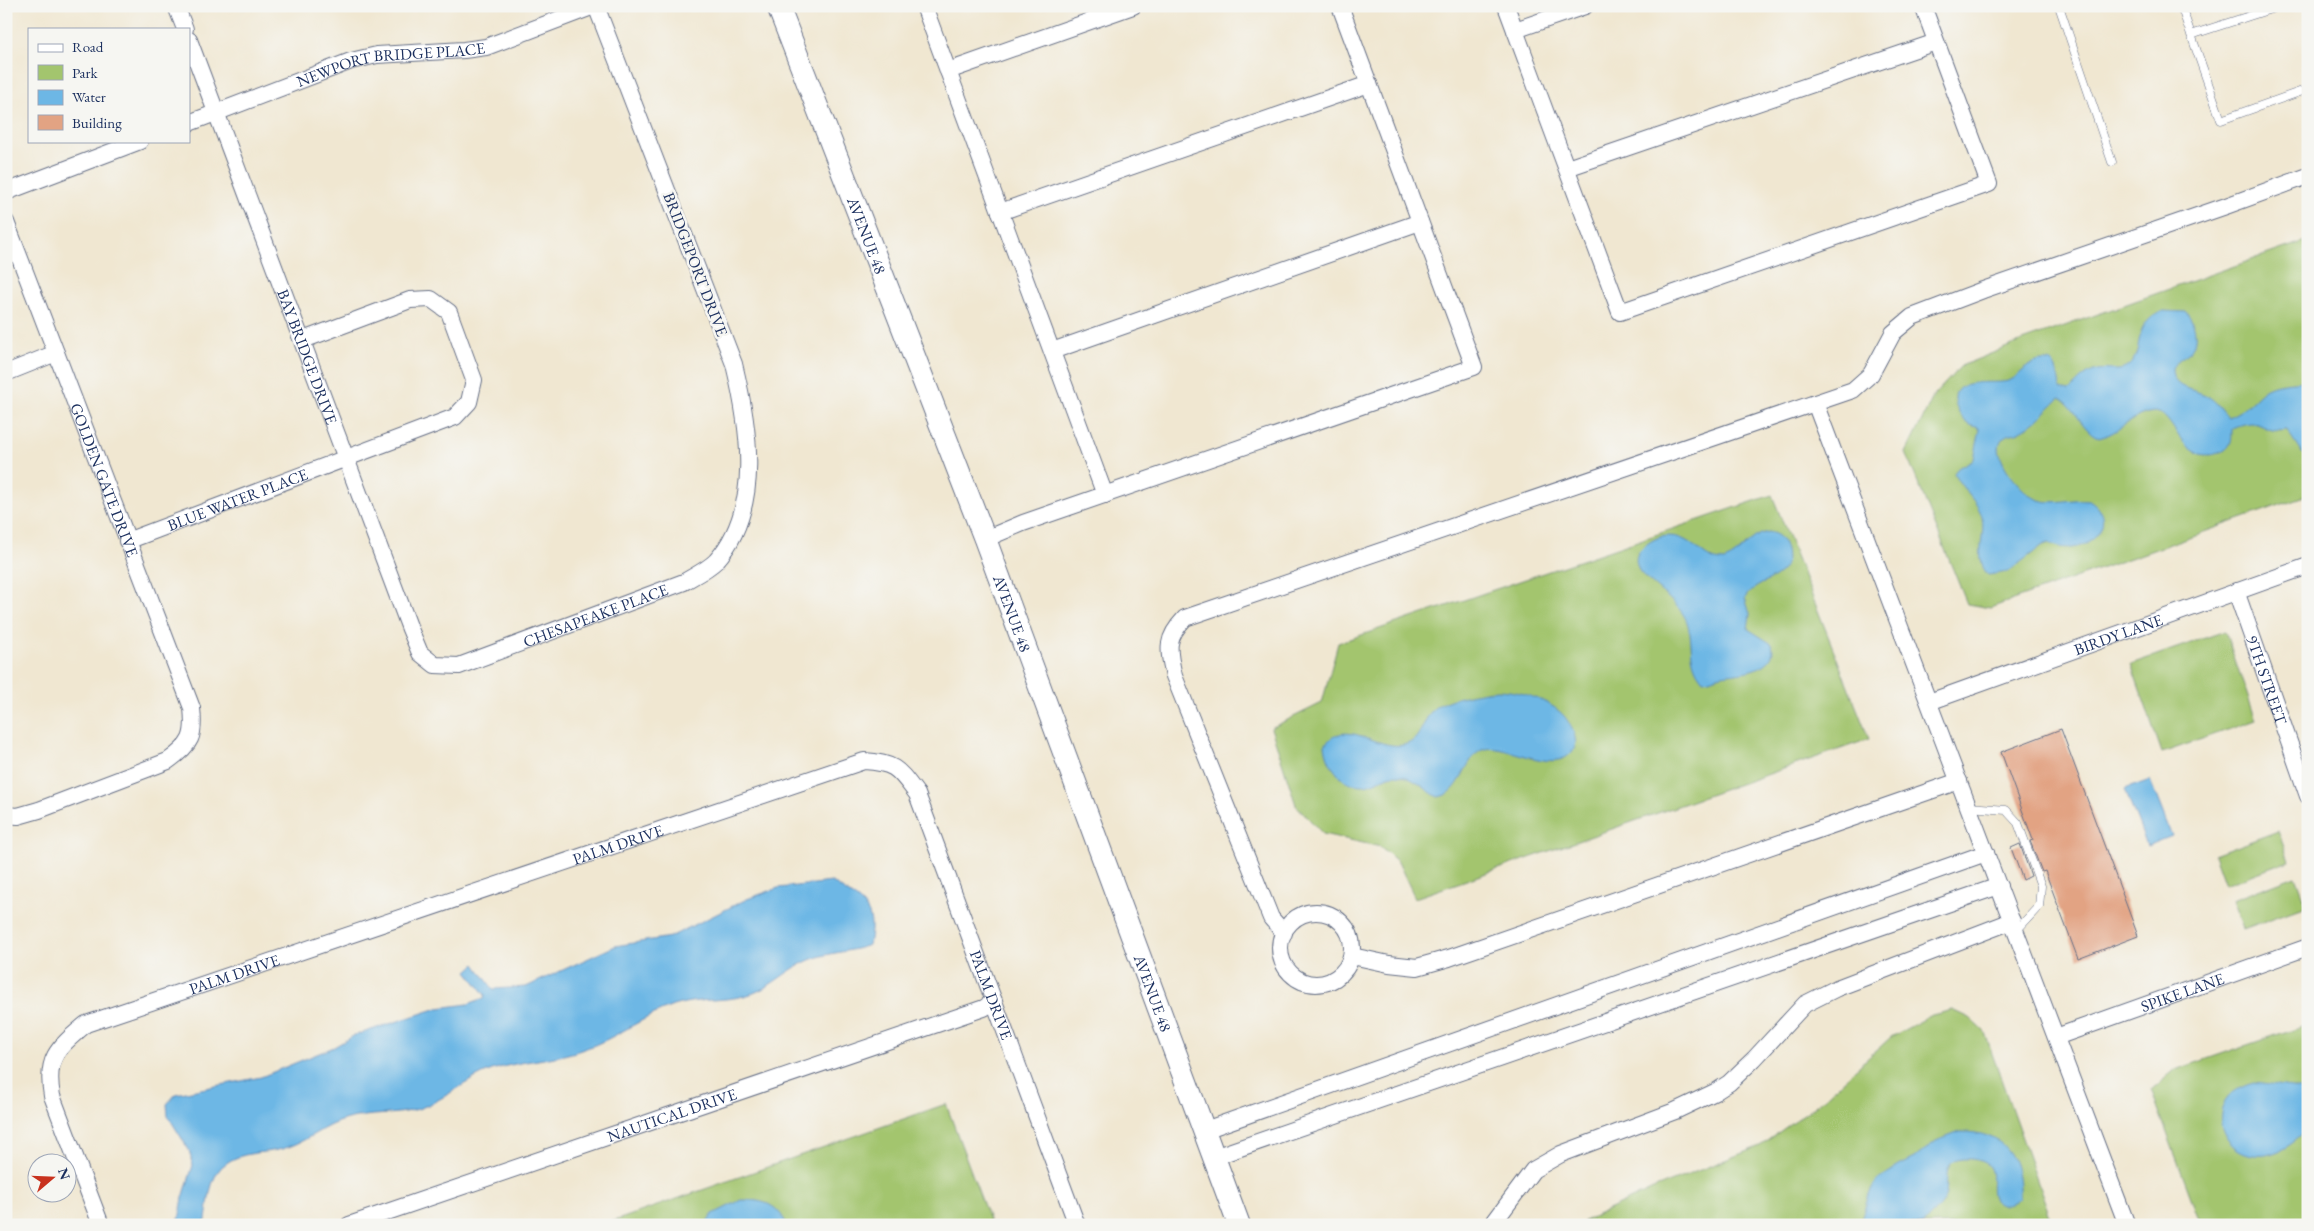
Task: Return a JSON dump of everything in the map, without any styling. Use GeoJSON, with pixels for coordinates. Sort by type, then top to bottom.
{"type":"FeatureCollection","features":[{"type":"Feature","properties":{"kind":"main road","name":"AVENUE 48"},"geometry":{"type":"LineString","coordinates":[[778,6],[985,538],[1239,1225]]}},
{"type":"Feature","properties":{"kind":"street"},"geometry":{"type":"LineString","coordinates":[[176,6],[184,28]]}},
{"type":"Feature","properties":{"kind":"street","name":"NEWPORT BRIDGE PLACE"},"geometry":{"type":"LineString","coordinates":[[190,123],[351,61],[377,55],[486,47],[595,6]]}},
{"type":"Feature","properties":{"kind":"street","name":"BRIDGEPORT DRIVE"},"geometry":{"type":"LineString","coordinates":[[595,6],[734,364],[745,409],[748,461],[747,494],[737,531]]}},
{"type":"Feature","properties":{"kind":"street"},"geometry":{"type":"LineString","coordinates":[[924,6],[1105,495]]}},
{"type":"Feature","properties":{"kind":"street"},"geometry":{"type":"LineString","coordinates":[[948,71],[1133,6]]}},
{"type":"Feature","properties":{"kind":"street"},"geometry":{"type":"LineString","coordinates":[[985,538],[1023,523],[1474,367],[1340,6]]}},
{"type":"Feature","properties":{"kind":"street"},"geometry":{"type":"LineString","coordinates":[[1506,6],[1620,312],[1989,184],[1923,6]]}},
{"type":"Feature","properties":{"kind":"street"},"geometry":{"type":"LineString","coordinates":[[1515,30],[1585,6]]}},
{"type":"Feature","properties":{"kind":"street"},"geometry":{"type":"LineString","coordinates":[[1567,168],[1936,42]]}},
{"type":"Feature","properties":{"kind":"street","name":"BAY BRIDGE DRIVE"},"geometry":{"type":"LineString","coordinates":[[190,43],[410,629],[420,653],[435,665]]}},
{"type":"Feature","properties":{"kind":"street"},"geometry":{"type":"LineString","coordinates":[[1000,212],[1369,84]]}},
{"type":"Feature","properties":{"kind":"street"},"geometry":{"type":"LineString","coordinates":[[6,192],[137,142]]}},
{"type":"Feature","properties":{"kind":"street"},"geometry":{"type":"LineString","coordinates":[[1284,933],[1271,918],[1174,676],[1168,647],[1174,629],[1185,618],[1853,390],[1871,374],[1893,333],[1912,317],[1983,290],[2308,176]]}},
{"type":"Feature","properties":{"kind":"street","name":"GOLDEN GATE DRIVE"},"geometry":{"type":"LineString","coordinates":[[6,222],[192,708],[194,726],[191,740],[182,752],[168,761],[39,810],[18,816],[6,815]]}},
{"type":"Feature","properties":{"kind":"street"},"geometry":{"type":"LineString","coordinates":[[1052,351],[1420,222]]}},
{"type":"Feature","properties":{"kind":"street","name":"BLUE WATER PLACE"},"geometry":{"type":"LineString","coordinates":[[127,541],[455,417],[470,402],[474,380],[449,312],[431,299],[410,300],[302,340]]}},
{"type":"Feature","properties":{"kind":"street"},"geometry":{"type":"LineString","coordinates":[[6,373],[56,354]]}},
{"type":"Feature","properties":{"kind":"street"},"geometry":{"type":"LineString","coordinates":[[1815,403],[2127,1225]]}},
{"type":"Feature","properties":{"kind":"street","name":"CHESAPEAKE PLACE"},"geometry":{"type":"LineString","coordinates":[[435,665],[459,666],[684,582],[715,562],[737,531]]}},
{"type":"Feature","properties":{"kind":"street","name":"BIRDY LANE"},"geometry":{"type":"LineString","coordinates":[[1929,702],[2308,566]]}},
{"type":"Feature","properties":{"kind":"street","name":"9TH STREET"},"geometry":{"type":"LineString","coordinates":[[2236,591],[2308,796]]}},
{"type":"Feature","properties":{"kind":"street","name":"PALM DRIVE"},"geometry":{"type":"LineString","coordinates":[[101,1225],[52,1096],[49,1078],[56,1051],[86,1024],[864,761],[880,762],[898,769],[917,794],[1077,1225]]}},
{"type":"Feature","properties":{"kind":"street"},"geometry":{"type":"LineString","coordinates":[[1352,956],[1389,964],[1417,967],[1449,958],[1959,781]]}},
{"type":"Feature","properties":{"kind":"street"},"geometry":{"type":"LineString","coordinates":[[1205,1130],[1986,853]]}},
{"type":"Feature","properties":{"kind":"street"},"geometry":{"type":"LineString","coordinates":[[1214,1157],[1999,886]]}},
{"type":"Feature","properties":{"kind":"street"},"geometry":{"type":"LineString","coordinates":[[1310,913],[1322,913],[1333,916],[1342,923],[1349,933],[1352,944],[1352,956],[1347,967],[1339,976],[1323,983],[1306,982],[1295,977],[1284,962],[1281,945],[1284,933],[1299,916],[1310,913]]}},
{"type":"Feature","properties":{"kind":"street"},"geometry":{"type":"LineString","coordinates":[[1492,1225],[1533,1170],[1560,1154],[1675,1111],[1715,1092],[1729,1083],[1754,1059],[1804,1004],[1837,988],[2014,926]]}},
{"type":"Feature","properties":{"kind":"street","name":"SPIKE LANE"},"geometry":{"type":"LineString","coordinates":[[2056,1037],[2308,947]]}},
{"type":"Feature","properties":{"kind":"street","name":"NAUTICAL DRIVE"},"geometry":{"type":"LineString","coordinates":[[349,1225],[984,1008],[994,1002]]}},
{"type":"Feature","properties":{"kind":"lane"},"geometry":{"type":"LineString","coordinates":[[2059,6],[2112,162]]}},
{"type":"Feature","properties":{"kind":"lane"},"geometry":{"type":"LineString","coordinates":[[2181,6],[2221,120],[2308,89]]}},
{"type":"Feature","properties":{"kind":"lane"},"geometry":{"type":"LineString","coordinates":[[2191,34],[2280,6]]}},
{"type":"Feature","properties":{"kind":"lane"},"geometry":{"type":"LineString","coordinates":[[1968,807],[2006,810],[2018,822],[2041,886],[2039,906],[2014,926]]}},
{"type":"Feature","properties":{"kind":"green space"},"geometry":{"type":"Polygon","coordinates":[[[2308,240],[2308,495],[1990,608],[1967,604],[1906,453],[1934,395],[1961,366],[2022,341],[2308,240]]]}},
{"type":"Feature","properties":{"kind":"green space"},"geometry":{"type":"Polygon","coordinates":[[[1772,495],[1869,739],[1415,898],[1398,862],[1381,847],[1323,834],[1296,805],[1271,728],[1322,703],[1338,643],[1772,495]]]}},
{"type":"Feature","properties":{"kind":"green space"},"geometry":{"type":"Polygon","coordinates":[[[2225,631],[2256,720],[2162,753],[2131,664],[2225,631]]]}},
{"type":"Feature","properties":{"kind":"green space"},"geometry":{"type":"Polygon","coordinates":[[[2278,831],[2289,861],[2225,885],[2214,855],[2278,831]]]}},
{"type":"Feature","properties":{"kind":"green space"},"geometry":{"type":"Polygon","coordinates":[[[2295,876],[2306,906],[2243,929],[2232,900],[2295,876]]]}},
{"type":"Feature","properties":{"kind":"green space"},"geometry":{"type":"Polygon","coordinates":[[[1953,1010],[1970,1018],[1984,1031],[2053,1225],[1583,1225],[1584,1221],[1653,1189],[1760,1146],[1815,1106],[1891,1037],[1932,1015],[1953,1010]]]}},
{"type":"Feature","properties":{"kind":"green space"},"geometry":{"type":"Polygon","coordinates":[[[2308,1024],[2308,1225],[2205,1225],[2200,1222],[2151,1090],[2175,1070],[2308,1024]]]}},
{"type":"Feature","properties":{"kind":"green space"},"geometry":{"type":"Polygon","coordinates":[[[946,1104],[991,1225],[603,1225],[946,1104]]]}},
{"type":"Feature","properties":{"kind":"water"},"geometry":{"type":"Polygon","coordinates":[[[2163,311],[2186,312],[2194,327],[2194,344],[2187,354],[2172,368],[2175,381],[2185,388],[2209,397],[2228,417],[2243,408],[2267,388],[2284,383],[2308,381],[2308,457],[2302,453],[2287,430],[2272,430],[2250,423],[2232,428],[2232,436],[2227,449],[2219,453],[2206,455],[2195,452],[2187,446],[2168,420],[2161,414],[2154,412],[2139,416],[2106,436],[2099,438],[2087,429],[2066,402],[2060,398],[2030,425],[2019,432],[2004,437],[1999,446],[2000,455],[2010,474],[2032,497],[2051,502],[2089,500],[2099,508],[2102,518],[2101,527],[2096,536],[2087,543],[2076,547],[2063,548],[2049,543],[2043,545],[2008,572],[1988,575],[1981,561],[1983,525],[1980,511],[1954,473],[1958,468],[1974,459],[1980,429],[1966,422],[1959,413],[1955,402],[1957,391],[1968,384],[2008,381],[2031,364],[2044,361],[2052,362],[2054,365],[2060,389],[2069,391],[2093,371],[2120,370],[2127,367],[2133,361],[2136,354],[2145,324],[2152,317],[2163,311]]]}},
{"type":"Feature","properties":{"kind":"water"},"geometry":{"type":"Polygon","coordinates":[[[1768,532],[1781,538],[1787,558],[1785,566],[1773,578],[1750,591],[1745,598],[1750,614],[1748,629],[1772,644],[1773,653],[1770,660],[1764,665],[1748,671],[1703,680],[1694,666],[1689,630],[1684,615],[1673,602],[1640,572],[1636,561],[1638,553],[1644,546],[1655,539],[1671,536],[1688,542],[1708,557],[1724,561],[1736,554],[1755,537],[1768,532]]]}},
{"type":"Feature","properties":{"kind":"water"},"geometry":{"type":"Polygon","coordinates":[[[1496,690],[1505,690],[1534,697],[1559,711],[1565,717],[1574,733],[1576,741],[1574,749],[1566,757],[1555,761],[1542,760],[1489,748],[1480,751],[1474,756],[1452,790],[1446,795],[1438,797],[1414,781],[1397,775],[1364,785],[1348,782],[1332,767],[1326,753],[1325,745],[1333,737],[1342,733],[1393,745],[1410,743],[1419,734],[1428,716],[1437,706],[1458,698],[1496,690]]]}},
{"type":"Feature","properties":{"kind":"water"},"geometry":{"type":"Polygon","coordinates":[[[2150,780],[2172,836],[2147,846],[2125,789],[2150,780]]]}},
{"type":"Feature","properties":{"kind":"water"},"geometry":{"type":"Polygon","coordinates":[[[832,882],[859,901],[869,913],[871,932],[869,945],[811,959],[752,994],[673,1006],[650,1016],[607,1040],[573,1053],[492,1070],[437,1101],[418,1109],[347,1119],[330,1125],[291,1146],[274,1151],[237,1157],[224,1165],[215,1177],[210,1193],[205,1225],[178,1225],[183,1198],[193,1165],[189,1150],[168,1116],[167,1104],[176,1094],[261,1077],[334,1047],[353,1036],[438,1008],[468,1004],[484,998],[485,995],[467,971],[475,964],[493,989],[526,987],[615,946],[670,937],[747,899],[778,888],[832,882]]]}},
{"type":"Feature","properties":{"kind":"water"},"geometry":{"type":"Polygon","coordinates":[[[2254,1083],[2308,1090],[2308,1129],[2283,1149],[2260,1155],[2242,1151],[2228,1140],[2221,1125],[2222,1108],[2233,1093],[2254,1083]]]}},
{"type":"Feature","properties":{"kind":"water"},"geometry":{"type":"Polygon","coordinates":[[[1960,1132],[1988,1136],[1998,1141],[2006,1149],[2013,1158],[2017,1170],[2019,1198],[2016,1201],[2006,1205],[1995,1202],[1990,1169],[1987,1165],[1972,1159],[1960,1159],[1953,1162],[1948,1168],[1946,1194],[1943,1202],[1923,1225],[1859,1225],[1868,1198],[1877,1180],[1915,1158],[1936,1141],[1960,1132]]]}},
{"type":"Feature","properties":{"kind":"water"},"geometry":{"type":"Polygon","coordinates":[[[741,1200],[769,1204],[779,1212],[787,1225],[705,1225],[713,1214],[741,1200]]]}},
{"type":"Feature","properties":{"kind":"building"},"geometry":{"type":"Polygon","coordinates":[[[2061,729],[2138,936],[2078,959],[2045,871],[2042,872],[2030,841],[2033,840],[2001,752],[2061,729]]]}},
{"type":"Feature","properties":{"kind":"building"},"geometry":{"type":"Polygon","coordinates":[[[2020,844],[2031,876],[2023,880],[2011,848],[2020,844]]]}}]}
